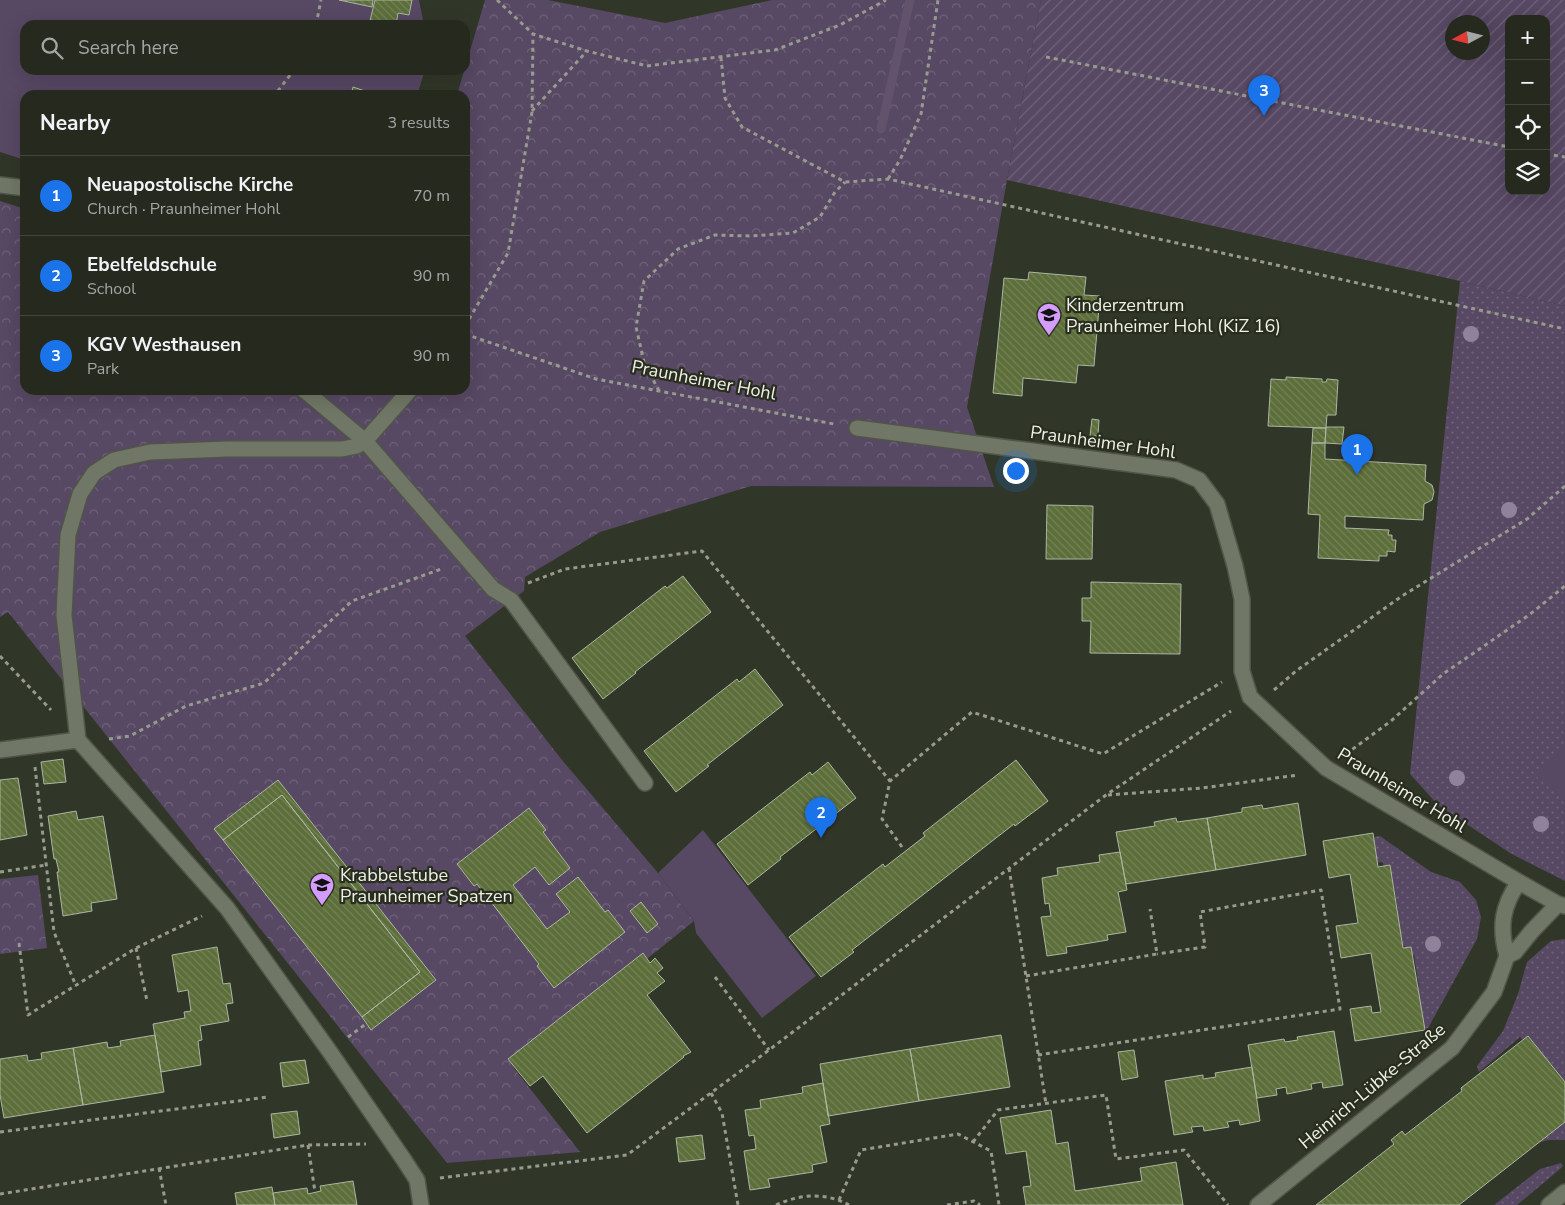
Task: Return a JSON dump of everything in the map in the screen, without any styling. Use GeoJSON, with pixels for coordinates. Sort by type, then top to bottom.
{"type":"FeatureCollection","features":[{"type":"Feature","properties":{"kind":"street"},"geometry":{"type":"LineString","coordinates":[[0,185],[20,187]]}},
{"type":"Feature","properties":{"kind":"street"},"geometry":{"type":"LineString","coordinates":[[310,395],[365,441],[493,589],[511,600],[645,784]]}},
{"type":"Feature","properties":{"kind":"street"},"geometry":{"type":"LineString","coordinates":[[406,395],[365,441],[356,446],[342,448],[150,452],[114,460],[94,473],[80,494],[68,535],[64,615],[78,740],[226,908],[417,1180],[420,1205]]}},
{"type":"Feature","properties":{"kind":"street","name":"Praunheimer Hohl"},"geometry":{"type":"LineString","coordinates":[[857,428],[1176,470],[1199,480],[1217,504],[1235,566],[1242,599],[1242,671],[1250,697],[1326,768],[1561,905]]}},
{"type":"Feature","properties":{"kind":"street"},"geometry":{"type":"LineString","coordinates":[[0,750],[78,740]]}},
{"type":"Feature","properties":{"kind":"street"},"geometry":{"type":"LineString","coordinates":[[1507,956],[1503,942],[1502,923],[1508,900],[1519,882]]}},
{"type":"Feature","properties":{"kind":"street","name":"Heinrich-Lübke-Straße"},"geometry":{"type":"LineString","coordinates":[[1258,1205],[1452,1048],[1494,992],[1507,956],[1515,952],[1532,931],[1561,905]]}},
{"type":"Feature","properties":{"kind":"street"},"geometry":{"type":"LineString","coordinates":[[1549,1205],[1565,1192]]}},
{"type":"Feature","properties":{"kind":"path"},"geometry":{"type":"LineString","coordinates":[[317,20],[321,0]]}},
{"type":"Feature","properties":{"kind":"path"},"geometry":{"type":"LineString","coordinates":[[497,0],[532,34],[587,51],[647,66],[775,50],[840,25],[886,0]]}},
{"type":"Feature","properties":{"kind":"path"},"geometry":{"type":"LineString","coordinates":[[888,179],[900,160],[921,114],[938,0]]}},
{"type":"Feature","properties":{"kind":"path"},"geometry":{"type":"LineString","coordinates":[[470,318],[508,253],[532,112],[532,34]]}},
{"type":"Feature","properties":{"kind":"path"},"geometry":{"type":"LineString","coordinates":[[532,112],[587,51]]}},
{"type":"Feature","properties":{"kind":"path"},"geometry":{"type":"LineString","coordinates":[[721,56],[725,98],[742,127],[845,182],[888,179],[1565,329]]}},
{"type":"Feature","properties":{"kind":"path"},"geometry":{"type":"LineString","coordinates":[[1046,57],[1505,146]]}},
{"type":"Feature","properties":{"kind":"path"},"geometry":{"type":"LineString","coordinates":[[279,90],[290,75]]}},
{"type":"Feature","properties":{"kind":"path"},"geometry":{"type":"LineString","coordinates":[[1550,155],[1565,157]]}},
{"type":"Feature","properties":{"kind":"path"},"geometry":{"type":"LineString","coordinates":[[659,391],[644,362],[636,327],[644,282],[678,249],[715,235],[750,236],[793,233],[820,217],[835,192],[845,182]]}},
{"type":"Feature","properties":{"kind":"path","name":"Praunheimer Hohl"},"geometry":{"type":"LineString","coordinates":[[470,336],[596,379],[857,428]]}},
{"type":"Feature","properties":{"kind":"path"},"geometry":{"type":"LineString","coordinates":[[1276,688],[1296,671],[1402,596],[1527,519],[1565,486]]}},
{"type":"Feature","properties":{"kind":"path"},"geometry":{"type":"LineString","coordinates":[[493,589],[524,585],[565,569],[702,551],[890,780]]}},
{"type":"Feature","properties":{"kind":"path"},"geometry":{"type":"LineString","coordinates":[[0,656],[78,740],[101,740],[130,736],[186,706],[264,683],[352,600],[468,559]]}},
{"type":"Feature","properties":{"kind":"path"},"geometry":{"type":"LineString","coordinates":[[1106,795],[1202,788],[1312,773],[1326,768],[1391,721],[1443,674],[1530,615],[1565,586]]}},
{"type":"Feature","properties":{"kind":"path"},"geometry":{"type":"LineString","coordinates":[[902,847],[882,819],[890,780],[972,712],[1103,754],[1242,671]]}},
{"type":"Feature","properties":{"kind":"path"},"geometry":{"type":"LineString","coordinates":[[417,1180],[627,1155],[1106,795],[1250,697]]}},
{"type":"Feature","properties":{"kind":"path"},"geometry":{"type":"LineString","coordinates":[[32,746],[54,932],[76,986]]}},
{"type":"Feature","properties":{"kind":"path"},"geometry":{"type":"LineString","coordinates":[[0,872],[46,865]]}},
{"type":"Feature","properties":{"kind":"path"},"geometry":{"type":"LineString","coordinates":[[1009,868],[1046,1104]]}},
{"type":"Feature","properties":{"kind":"path"},"geometry":{"type":"LineString","coordinates":[[1026,976],[1205,947],[1200,912],[1321,890],[1340,1009],[1038,1056]]}},
{"type":"Feature","properties":{"kind":"path"},"geometry":{"type":"LineString","coordinates":[[19,943],[28,1015],[136,948],[213,910],[226,908]]}},
{"type":"Feature","properties":{"kind":"path"},"geometry":{"type":"LineString","coordinates":[[1150,909],[1157,954]]}},
{"type":"Feature","properties":{"kind":"path"},"geometry":{"type":"LineString","coordinates":[[136,948],[147,1001]]}},
{"type":"Feature","properties":{"kind":"path"},"geometry":{"type":"LineString","coordinates":[[715,977],[769,1050]]}},
{"type":"Feature","properties":{"kind":"path"},"geometry":{"type":"LineString","coordinates":[[710,1093],[722,1113],[738,1205]]}},
{"type":"Feature","properties":{"kind":"path"},"geometry":{"type":"LineString","coordinates":[[973,1142],[998,1110],[1106,1095],[1116,1159],[1184,1150],[1228,1205]]}},
{"type":"Feature","properties":{"kind":"path"},"geometry":{"type":"LineString","coordinates":[[0,1132],[268,1097]]}},
{"type":"Feature","properties":{"kind":"path"},"geometry":{"type":"LineString","coordinates":[[839,1200],[861,1150],[958,1134],[991,1152],[999,1205]]}},
{"type":"Feature","properties":{"kind":"path"},"geometry":{"type":"LineString","coordinates":[[0,1194],[308,1146],[392,1142]]}},
{"type":"Feature","properties":{"kind":"path"},"geometry":{"type":"LineString","coordinates":[[308,1146],[315,1192]]}},
{"type":"Feature","properties":{"kind":"path"},"geometry":{"type":"LineString","coordinates":[[159,1168],[166,1205]]}},
{"type":"Feature","properties":{"kind":"path"},"geometry":{"type":"LineString","coordinates":[[776,1205],[789,1199],[806,1195],[823,1196],[849,1205]]}},
{"type":"Feature","properties":{"kind":"path"},"geometry":{"type":"LineString","coordinates":[[947,1205],[974,1200],[980,1205]]}},
{"type":"Feature","properties":{"kind":"green space"},"geometry":{"type":"Polygon","coordinates":[[[0,0],[419,0],[423,20],[20,20],[20,75],[423,75],[419,90],[20,90],[20,158],[0,152],[0,0]]]}},
{"type":"Feature","properties":{"kind":"green space"},"geometry":{"type":"Polygon","coordinates":[[[485,0],[548,0],[665,23],[772,0],[1041,0],[967,407],[994,487],[751,486],[600,532],[525,577],[524,591],[465,636],[562,760],[658,873],[694,921],[513,1067],[580,1152],[447,1163],[8,612],[0,617],[0,201],[20,207],[20,395],[470,395],[470,90],[458,90],[463,75],[470,75],[470,51],[485,0]]]}},
{"type":"Feature","properties":{"kind":"green space"},"geometry":{"type":"Polygon","coordinates":[[[1041,0],[1565,0],[1565,306],[1007,180],[1041,0]]]}},
{"type":"Feature","properties":{"kind":"green space"},"geometry":{"type":"Polygon","coordinates":[[[1460,281],[1565,306],[1565,881],[1510,853],[1438,805],[1410,774],[1460,281]]]}},
{"type":"Feature","properties":{"kind":"green space"},"geometry":{"type":"Polygon","coordinates":[[[1565,746],[1565,801],[1537,777],[1565,746]]]}},
{"type":"Feature","properties":{"kind":"green space"},"geometry":{"type":"Polygon","coordinates":[[[703,830],[816,976],[762,1018],[696,933],[694,921],[658,873],[703,830]]]}},
{"type":"Feature","properties":{"kind":"green space"},"geometry":{"type":"Polygon","coordinates":[[[1380,836],[1431,872],[1460,882],[1476,900],[1481,917],[1477,939],[1427,1030],[1418,1024],[1412,988],[1419,987],[1414,955],[1407,956],[1405,946],[1391,948],[1385,912],[1398,910],[1392,877],[1385,878],[1383,862],[1372,863],[1367,838],[1380,836]]]}},
{"type":"Feature","properties":{"kind":"green space"},"geometry":{"type":"Polygon","coordinates":[[[38,875],[47,948],[0,954],[0,879],[38,875]]]}},
{"type":"Feature","properties":{"kind":"green space"},"geometry":{"type":"Polygon","coordinates":[[[1565,939],[1565,1094],[1520,1037],[1479,1072],[1477,1066],[1503,1031],[1518,994],[1527,962],[1551,941],[1565,939]]]}},
{"type":"Feature","properties":{"kind":"green space"},"geometry":{"type":"Polygon","coordinates":[[[1565,1111],[1565,1140],[1549,1140],[1536,1143],[1565,1111]]]}},
{"type":"Feature","properties":{"kind":"green space"},"geometry":{"type":"Polygon","coordinates":[[[1561,1163],[1563,1166],[1560,1169],[1517,1205],[1494,1205],[1540,1169],[1561,1163]]]}},
{"type":"Feature","properties":{"kind":"building"},"geometry":{"type":"Polygon","coordinates":[[[339,0],[373,0],[372,7],[339,0]]]}},
{"type":"Feature","properties":{"kind":"building"},"geometry":{"type":"Polygon","coordinates":[[[375,0],[412,0],[409,15],[398,13],[397,20],[370,20],[375,0]]]}},
{"type":"Feature","properties":{"kind":"building"},"geometry":{"type":"Polygon","coordinates":[[[1029,272],[1086,277],[1084,295],[1100,296],[1094,366],[1078,365],[1076,383],[1023,378],[1022,396],[993,393],[1004,278],[1028,280],[1029,272]]]}},
{"type":"Feature","properties":{"kind":"building"},"geometry":{"type":"Polygon","coordinates":[[[1286,377],[1322,379],[1322,382],[1326,382],[1327,379],[1338,380],[1336,415],[1327,415],[1326,428],[1268,426],[1271,379],[1286,380],[1286,377]]]}},
{"type":"Feature","properties":{"kind":"building"},"geometry":{"type":"Polygon","coordinates":[[[1092,419],[1099,420],[1098,436],[1090,436],[1092,419]]]}},
{"type":"Feature","properties":{"kind":"building"},"geometry":{"type":"Polygon","coordinates":[[[1326,427],[1344,427],[1342,444],[1325,443],[1326,427]]]}},
{"type":"Feature","properties":{"kind":"building"},"geometry":{"type":"Polygon","coordinates":[[[1313,428],[1326,428],[1325,443],[1312,443],[1313,428]]]}},
{"type":"Feature","properties":{"kind":"building"},"geometry":{"type":"Polygon","coordinates":[[[1312,443],[1325,443],[1325,459],[1426,465],[1425,481],[1432,485],[1434,492],[1432,500],[1424,504],[1423,520],[1345,516],[1345,528],[1389,530],[1388,535],[1392,535],[1392,540],[1396,540],[1395,552],[1387,551],[1387,556],[1379,556],[1379,561],[1318,558],[1320,515],[1308,514],[1312,443]]]}},
{"type":"Feature","properties":{"kind":"building"},"geometry":{"type":"Polygon","coordinates":[[[1047,505],[1093,506],[1092,559],[1046,559],[1047,505]]]}},
{"type":"Feature","properties":{"kind":"building"},"geometry":{"type":"Polygon","coordinates":[[[683,576],[711,612],[603,699],[572,658],[665,586],[667,588],[683,576]]]}},
{"type":"Feature","properties":{"kind":"building"},"geometry":{"type":"Polygon","coordinates":[[[1091,582],[1181,584],[1180,654],[1090,653],[1091,621],[1082,621],[1082,598],[1091,598],[1091,582]]]}},
{"type":"Feature","properties":{"kind":"building"},"geometry":{"type":"Polygon","coordinates":[[[755,669],[783,705],[676,792],[644,751],[737,679],[739,682],[755,669]]]}},
{"type":"Feature","properties":{"kind":"building"},"geometry":{"type":"Polygon","coordinates":[[[63,759],[66,782],[44,784],[41,762],[63,759]]]}},
{"type":"Feature","properties":{"kind":"building"},"geometry":{"type":"Polygon","coordinates":[[[1016,760],[1048,801],[1015,826],[1014,824],[852,950],[854,952],[821,977],[789,937],[883,864],[885,867],[925,836],[923,833],[1016,760]]]}},
{"type":"Feature","properties":{"kind":"building"},"geometry":{"type":"Polygon","coordinates":[[[828,762],[856,798],[780,857],[781,859],[748,885],[717,844],[810,772],[812,775],[828,762]]]}},
{"type":"Feature","properties":{"kind":"building"},"geometry":{"type":"Polygon","coordinates":[[[18,778],[27,835],[0,840],[0,780],[18,778]]]}},
{"type":"Feature","properties":{"kind":"building"},"geometry":{"type":"Polygon","coordinates":[[[278,780],[436,980],[371,1030],[362,1017],[420,972],[282,795],[223,840],[214,829],[278,780]]]}},
{"type":"Feature","properties":{"kind":"building","name":"Krabbelstube Praunheimer Spatzen"},"geometry":{"type":"Polygon","coordinates":[[[282,795],[420,972],[362,1017],[223,840],[282,795]]]}},
{"type":"Feature","properties":{"kind":"building"},"geometry":{"type":"Polygon","coordinates":[[[1298,803],[1306,855],[1216,870],[1207,818],[1242,812],[1242,808],[1262,805],[1263,809],[1298,803]]]}},
{"type":"Feature","properties":{"kind":"building"},"geometry":{"type":"Polygon","coordinates":[[[529,808],[546,830],[543,832],[570,868],[549,885],[535,867],[513,885],[547,929],[570,912],[556,894],[578,877],[605,912],[608,910],[625,932],[554,988],[537,966],[539,964],[477,884],[474,886],[457,864],[529,808]]]}},
{"type":"Feature","properties":{"kind":"building"},"geometry":{"type":"Polygon","coordinates":[[[76,811],[78,820],[103,816],[117,899],[91,903],[92,911],[63,916],[57,872],[59,872],[56,859],[54,859],[48,816],[76,811]]]}},
{"type":"Feature","properties":{"kind":"building"},"geometry":{"type":"Polygon","coordinates":[[[1176,818],[1177,822],[1207,818],[1216,870],[1126,884],[1116,832],[1155,826],[1154,822],[1176,818]]]}},
{"type":"Feature","properties":{"kind":"building"},"geometry":{"type":"Polygon","coordinates":[[[1373,833],[1378,867],[1390,865],[1403,948],[1411,947],[1425,1030],[1355,1041],[1350,1009],[1371,1006],[1372,1013],[1381,1012],[1371,953],[1341,958],[1336,926],[1358,923],[1350,874],[1329,878],[1323,841],[1373,833]]]}},
{"type":"Feature","properties":{"kind":"building"},"geometry":{"type":"Polygon","coordinates":[[[1120,852],[1127,890],[1118,892],[1126,932],[1107,935],[1108,940],[1066,947],[1067,953],[1047,956],[1041,917],[1051,916],[1049,903],[1045,904],[1042,878],[1058,875],[1057,868],[1100,862],[1099,855],[1120,852]]]}},
{"type":"Feature","properties":{"kind":"building"},"geometry":{"type":"Polygon","coordinates":[[[641,902],[658,924],[647,933],[630,911],[641,902]]]}},
{"type":"Feature","properties":{"kind":"building"},"geometry":{"type":"Polygon","coordinates":[[[217,947],[223,984],[230,983],[233,1003],[226,1004],[229,1021],[200,1026],[202,1040],[198,1041],[201,1065],[161,1072],[153,1024],[185,1018],[184,1012],[191,1011],[188,990],[178,992],[172,955],[217,947]]]}},
{"type":"Feature","properties":{"kind":"building"},"geometry":{"type":"Polygon","coordinates":[[[643,953],[650,963],[655,958],[663,968],[657,973],[665,981],[647,995],[691,1052],[683,1056],[587,1133],[543,1076],[530,1086],[508,1059],[643,953]]]}},
{"type":"Feature","properties":{"kind":"building"},"geometry":{"type":"Polygon","coordinates":[[[1334,1031],[1343,1085],[1323,1088],[1322,1082],[1311,1084],[1312,1089],[1287,1094],[1286,1087],[1276,1089],[1277,1095],[1257,1098],[1248,1045],[1284,1039],[1285,1042],[1298,1040],[1297,1037],[1334,1031]]]}},
{"type":"Feature","properties":{"kind":"building"},"geometry":{"type":"Polygon","coordinates":[[[155,1035],[164,1092],[83,1105],[73,1048],[107,1042],[108,1048],[121,1046],[120,1041],[155,1035]]]}},
{"type":"Feature","properties":{"kind":"building"},"geometry":{"type":"Polygon","coordinates":[[[1001,1035],[1010,1087],[919,1101],[910,1049],[1001,1035]]]}},
{"type":"Feature","properties":{"kind":"building"},"geometry":{"type":"Polygon","coordinates":[[[1528,1036],[1565,1082],[1565,1122],[1459,1205],[1316,1205],[1394,1144],[1391,1140],[1402,1131],[1405,1135],[1462,1091],[1461,1088],[1528,1036]]]}},
{"type":"Feature","properties":{"kind":"building"},"geometry":{"type":"Polygon","coordinates":[[[73,1048],[83,1105],[4,1118],[0,1095],[0,1059],[27,1055],[28,1061],[42,1059],[41,1053],[73,1048]]]}},
{"type":"Feature","properties":{"kind":"building"},"geometry":{"type":"Polygon","coordinates":[[[910,1049],[919,1101],[828,1116],[820,1064],[910,1049]]]}},
{"type":"Feature","properties":{"kind":"building"},"geometry":{"type":"Polygon","coordinates":[[[1134,1050],[1138,1077],[1122,1080],[1118,1052],[1134,1050]]]}},
{"type":"Feature","properties":{"kind":"building"},"geometry":{"type":"Polygon","coordinates":[[[305,1060],[309,1083],[283,1087],[280,1063],[305,1060]]]}},
{"type":"Feature","properties":{"kind":"building"},"geometry":{"type":"Polygon","coordinates":[[[1252,1067],[1260,1121],[1240,1125],[1239,1120],[1227,1122],[1229,1127],[1204,1131],[1203,1126],[1191,1127],[1193,1132],[1174,1135],[1165,1081],[1203,1075],[1203,1079],[1216,1077],[1215,1073],[1252,1067]]]}},
{"type":"Feature","properties":{"kind":"building"},"geometry":{"type":"Polygon","coordinates":[[[823,1083],[830,1124],[820,1126],[827,1162],[812,1165],[813,1172],[768,1179],[770,1187],[750,1190],[744,1151],[756,1149],[754,1135],[749,1136],[745,1110],[761,1108],[760,1100],[803,1093],[802,1087],[823,1083]]]}},
{"type":"Feature","properties":{"kind":"building"},"geometry":{"type":"Polygon","coordinates":[[[1051,1110],[1056,1144],[1068,1142],[1075,1191],[1142,1181],[1140,1168],[1176,1162],[1183,1205],[1026,1205],[1023,1187],[1031,1186],[1026,1151],[1006,1154],[1000,1118],[1051,1110]]]}},
{"type":"Feature","properties":{"kind":"building"},"geometry":{"type":"Polygon","coordinates":[[[297,1111],[300,1134],[274,1138],[271,1114],[297,1111]]]}},
{"type":"Feature","properties":{"kind":"building"},"geometry":{"type":"Polygon","coordinates":[[[702,1135],[705,1159],[679,1162],[676,1138],[702,1135]]]}},
{"type":"Feature","properties":{"kind":"building"},"geometry":{"type":"Polygon","coordinates":[[[353,1181],[357,1205],[275,1205],[273,1193],[307,1188],[308,1194],[321,1191],[320,1186],[353,1181]]]}},
{"type":"Feature","properties":{"kind":"building"},"geometry":{"type":"Polygon","coordinates":[[[272,1187],[275,1205],[237,1205],[235,1193],[272,1187]]]}},
{"type":"Feature","properties":{"kind":"waterway"},"geometry":{"type":"LineString","coordinates":[[881,129],[910,0]]}},
{"type":"Feature","properties":{"kind":"place","name":"KGV Westhausen"},"geometry":{"type":"Point","coordinates":[1264,116]}},
{"type":"Feature","properties":{"kind":"place","name":"Kinderzentrum Praunheimer Hohl (KiZ 16)"},"geometry":{"type":"Point","coordinates":[1049,336]}},
{"type":"Feature","properties":{"kind":"place","name":"Neuapostolische Kirche"},"geometry":{"type":"Point","coordinates":[1357,475]}},
{"type":"Feature","properties":{"kind":"place","name":"Ebelfeldschule"},"geometry":{"type":"Point","coordinates":[821,838]}},
{"type":"Feature","properties":{"kind":"place","name":"Krabbelstube Praunheimer Spatzen"},"geometry":{"type":"Point","coordinates":[322,906]}}]}
